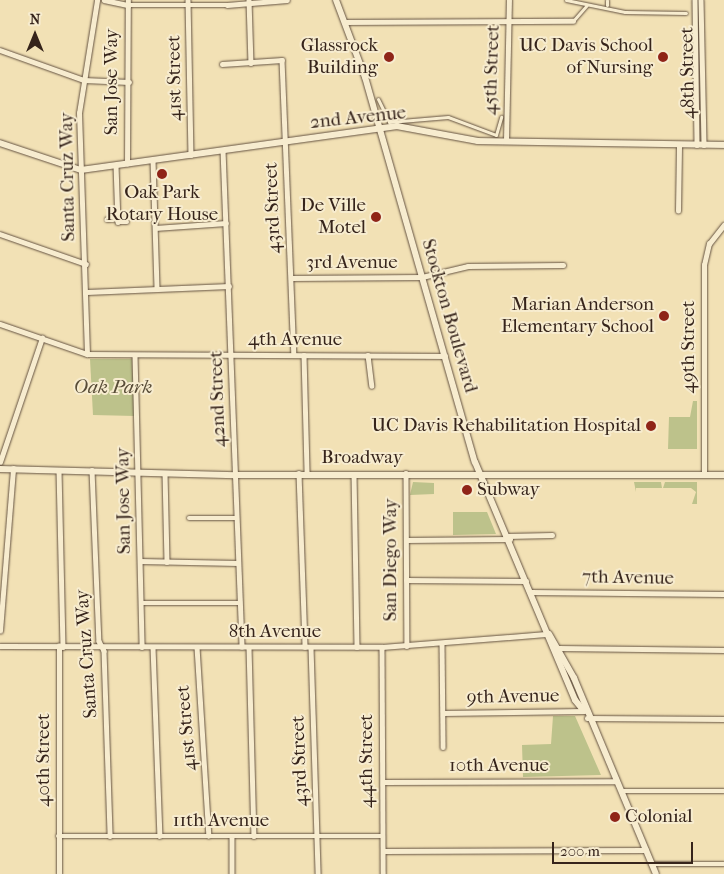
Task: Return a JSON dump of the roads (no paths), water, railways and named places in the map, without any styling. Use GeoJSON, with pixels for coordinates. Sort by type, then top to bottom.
{"type":"FeatureCollection","features":[{"type":"Feature","properties":{"kind":"main road","name":"Stockton Boulevard"},"geometry":{"type":"LineString","coordinates":[[336,0],[379,127],[480,474],[549,634],[575,700],[584,711]]}},
{"type":"Feature","properties":{"kind":"main road","name":"Broadway"},"geometry":{"type":"LineString","coordinates":[[0,469],[236,475],[406,473],[724,475]]}},
{"type":"Feature","properties":{"kind":"main road","name":"Stockton Boulevard"},"geometry":{"type":"LineString","coordinates":[[549,634],[559,648],[587,718],[656,874]]}},
{"type":"Feature","properties":{"kind":"street","name":"Santa Cruz Way"},"geometry":{"type":"LineString","coordinates":[[87,354],[87,292],[80,113],[97,0]]}},
{"type":"Feature","properties":{"kind":"street"},"geometry":{"type":"LineString","coordinates":[[104,0],[188,3],[287,0]]}},
{"type":"Feature","properties":{"kind":"street","name":"45th Street"},"geometry":{"type":"LineString","coordinates":[[506,141],[509,0]]}},
{"type":"Feature","properties":{"kind":"street"},"geometry":{"type":"LineString","coordinates":[[566,0],[587,5],[607,5],[625,12],[686,13]]}},
{"type":"Feature","properties":{"kind":"street"},"geometry":{"type":"LineString","coordinates":[[607,0],[607,5]]}},
{"type":"Feature","properties":{"kind":"street","name":"48th Street"},"geometry":{"type":"LineString","coordinates":[[694,0],[697,145]]}},
{"type":"Feature","properties":{"kind":"street","name":"48th Street"},"geometry":{"type":"LineString","coordinates":[[701,0],[704,145]]}},
{"type":"Feature","properties":{"kind":"street","name":"San Jose Way"},"geometry":{"type":"LineString","coordinates":[[127,164],[128,2]]}},
{"type":"Feature","properties":{"kind":"street"},"geometry":{"type":"LineString","coordinates":[[222,64],[251,63],[249,2]]}},
{"type":"Feature","properties":{"kind":"street","name":"41st Street"},"geometry":{"type":"LineString","coordinates":[[188,3],[191,155]]}},
{"type":"Feature","properties":{"kind":"street"},"geometry":{"type":"LineString","coordinates":[[344,22],[573,21],[587,5]]}},
{"type":"Feature","properties":{"kind":"street"},"geometry":{"type":"LineString","coordinates":[[0,50],[84,80],[129,82]]}},
{"type":"Feature","properties":{"kind":"street","name":"43rd Street"},"geometry":{"type":"LineString","coordinates":[[251,63],[282,60],[294,355]]}},
{"type":"Feature","properties":{"kind":"street"},"geometry":{"type":"LineString","coordinates":[[378,98],[388,122],[448,117],[496,135],[501,117]]}},
{"type":"Feature","properties":{"kind":"street","name":"2nd Avenue"},"geometry":{"type":"LineString","coordinates":[[0,143],[81,170],[379,127],[414,127],[466,139],[724,145]]}},
{"type":"Feature","properties":{"kind":"street"},"geometry":{"type":"LineString","coordinates":[[678,211],[679,145]]}},
{"type":"Feature","properties":{"kind":"street","name":"42nd Street"},"geometry":{"type":"LineString","coordinates":[[223,150],[242,647]]}},
{"type":"Feature","properties":{"kind":"street"},"geometry":{"type":"LineString","coordinates":[[153,160],[157,289]]}},
{"type":"Feature","properties":{"kind":"street"},"geometry":{"type":"LineString","coordinates":[[116,165],[118,218]]}},
{"type":"Feature","properties":{"kind":"street"},"geometry":{"type":"LineString","coordinates":[[107,219],[118,218],[127,222]]}},
{"type":"Feature","properties":{"kind":"street"},"geometry":{"type":"LineString","coordinates":[[155,228],[226,223]]}},
{"type":"Feature","properties":{"kind":"street","name":"49th Street"},"geometry":{"type":"LineString","coordinates":[[704,475],[704,265],[709,244],[724,225]]}},
{"type":"Feature","properties":{"kind":"street"},"geometry":{"type":"LineString","coordinates":[[0,234],[86,264]]}},
{"type":"Feature","properties":{"kind":"street","name":"3rd Avenue"},"geometry":{"type":"LineString","coordinates":[[291,278],[422,277],[468,266],[563,265]]}},
{"type":"Feature","properties":{"kind":"street"},"geometry":{"type":"LineString","coordinates":[[87,292],[229,286]]}},
{"type":"Feature","properties":{"kind":"street","name":"4th Avenue"},"geometry":{"type":"LineString","coordinates":[[0,324],[87,354],[445,356]]}},
{"type":"Feature","properties":{"kind":"street"},"geometry":{"type":"LineString","coordinates":[[0,462],[42,338]]}},
{"type":"Feature","properties":{"kind":"street","name":"San Jose Way"},"geometry":{"type":"LineString","coordinates":[[135,355],[142,647]]}},
{"type":"Feature","properties":{"kind":"street"},"geometry":{"type":"LineString","coordinates":[[304,355],[307,473]]}},
{"type":"Feature","properties":{"kind":"street"},"geometry":{"type":"LineString","coordinates":[[368,355],[372,386]]}},
{"type":"Feature","properties":{"kind":"street"},"geometry":{"type":"LineString","coordinates":[[0,632],[3,571],[13,469]]}},
{"type":"Feature","properties":{"kind":"street","name":"40th Street"},"geometry":{"type":"LineString","coordinates":[[59,874],[60,470]]}},
{"type":"Feature","properties":{"kind":"street","name":"Santa Cruz Way"},"geometry":{"type":"LineString","coordinates":[[92,470],[110,836]]}},
{"type":"Feature","properties":{"kind":"street"},"geometry":{"type":"LineString","coordinates":[[165,473],[167,562]]}},
{"type":"Feature","properties":{"kind":"street","name":"43rd Street"},"geometry":{"type":"LineString","coordinates":[[299,473],[318,836],[318,874]]}},
{"type":"Feature","properties":{"kind":"street"},"geometry":{"type":"LineString","coordinates":[[354,473],[357,647]]}},
{"type":"Feature","properties":{"kind":"street","name":"San Diego Way"},"geometry":{"type":"LineString","coordinates":[[406,473],[407,646]]}},
{"type":"Feature","properties":{"kind":"street"},"geometry":{"type":"LineString","coordinates":[[189,518],[237,518]]}},
{"type":"Feature","properties":{"kind":"street"},"geometry":{"type":"LineString","coordinates":[[406,540],[552,535]]}},
{"type":"Feature","properties":{"kind":"street"},"geometry":{"type":"LineString","coordinates":[[140,561],[238,563]]}},
{"type":"Feature","properties":{"kind":"street"},"geometry":{"type":"LineString","coordinates":[[406,580],[526,581]]}},
{"type":"Feature","properties":{"kind":"street","name":"7th Avenue"},"geometry":{"type":"LineString","coordinates":[[531,592],[724,594]]}},
{"type":"Feature","properties":{"kind":"street"},"geometry":{"type":"LineString","coordinates":[[141,603],[240,603]]}},
{"type":"Feature","properties":{"kind":"street","name":"8th Avenue"},"geometry":{"type":"LineString","coordinates":[[0,646],[382,648],[549,634]]}},
{"type":"Feature","properties":{"kind":"street"},"geometry":{"type":"LineString","coordinates":[[442,643],[443,747]]}},
{"type":"Feature","properties":{"kind":"street"},"geometry":{"type":"LineString","coordinates":[[153,647],[160,836]]}},
{"type":"Feature","properties":{"kind":"street","name":"41st Street"},"geometry":{"type":"LineString","coordinates":[[196,647],[209,836]]}},
{"type":"Feature","properties":{"kind":"street"},"geometry":{"type":"LineString","coordinates":[[249,647],[254,836]]}},
{"type":"Feature","properties":{"kind":"street","name":"44th Street"},"geometry":{"type":"LineString","coordinates":[[382,648],[383,874]]}},
{"type":"Feature","properties":{"kind":"street"},"geometry":{"type":"LineString","coordinates":[[559,648],[724,650]]}},
{"type":"Feature","properties":{"kind":"street","name":"9th Avenue"},"geometry":{"type":"LineString","coordinates":[[443,713],[584,711]]}},
{"type":"Feature","properties":{"kind":"street"},"geometry":{"type":"LineString","coordinates":[[587,718],[724,719]]}},
{"type":"Feature","properties":{"kind":"street","name":"10th Avenue"},"geometry":{"type":"LineString","coordinates":[[383,782],[615,781]]}},
{"type":"Feature","properties":{"kind":"street"},"geometry":{"type":"LineString","coordinates":[[619,791],[724,791]]}},
{"type":"Feature","properties":{"kind":"street","name":"11th Avenue"},"geometry":{"type":"LineString","coordinates":[[58,836],[383,836]]}},
{"type":"Feature","properties":{"kind":"street"},"geometry":{"type":"LineString","coordinates":[[232,836],[232,874]]}},
{"type":"Feature","properties":{"kind":"street"},"geometry":{"type":"LineString","coordinates":[[383,851],[646,850]]}},
{"type":"Feature","properties":{"kind":"street"},"geometry":{"type":"LineString","coordinates":[[652,864],[724,864]]}},
{"type":"Feature","properties":{"kind":"place","name":"Glassrock Building"},"geometry":{"type":"Point","coordinates":[389,57]}},
{"type":"Feature","properties":{"kind":"place","name":"UC Davis School of Nursing"},"geometry":{"type":"Point","coordinates":[663,57]}},
{"type":"Feature","properties":{"kind":"place","name":"Oak Park Rotary House"},"geometry":{"type":"Point","coordinates":[162,174]}},
{"type":"Feature","properties":{"kind":"place","name":"De Ville Motel"},"geometry":{"type":"Point","coordinates":[376,217]}},
{"type":"Feature","properties":{"kind":"place","name":"Marian Anderson Elementary School"},"geometry":{"type":"Point","coordinates":[664,316]}},
{"type":"Feature","properties":{"kind":"place","name":"UC Davis Rehabilitation Hospital"},"geometry":{"type":"Point","coordinates":[651,426]}},
{"type":"Feature","properties":{"kind":"place","name":"Subway"},"geometry":{"type":"Point","coordinates":[467,490]}},
{"type":"Feature","properties":{"kind":"place","name":"Colonial"},"geometry":{"type":"Point","coordinates":[615,817]}},
{"type":"Feature","properties":{"kind":"park label","name":"Oak Park"},"geometry":{"type":"Point","coordinates":[113,388]}}]}
